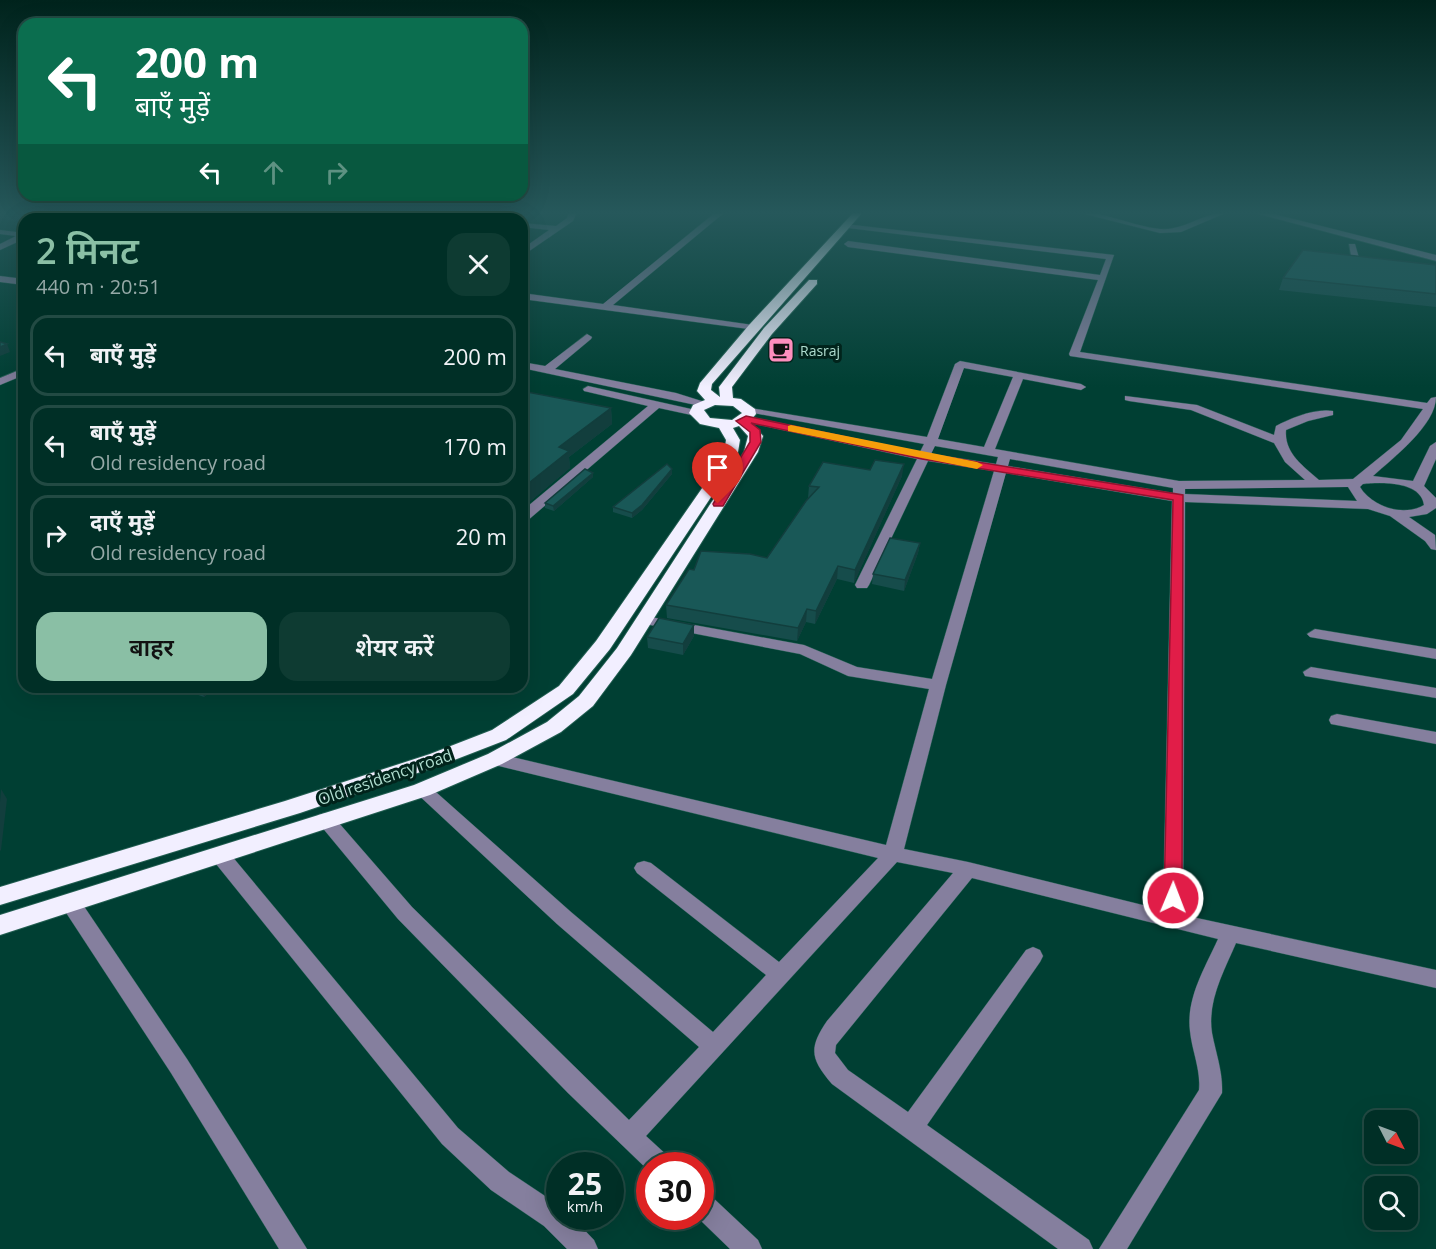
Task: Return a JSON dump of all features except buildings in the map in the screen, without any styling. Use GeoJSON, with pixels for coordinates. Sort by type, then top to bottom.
{"type":"FeatureCollection","features":[{"type":"Feature","properties":{"kind":"highway"},"geometry":{"type":"LineString","coordinates":[[740,418],[705,421],[704,387],[753,328],[807,270]]}},
{"type":"Feature","properties":{"kind":"highway"},"geometry":{"type":"LineString","coordinates":[[740,418],[724,394],[726,387],[768,331],[824,270]]}},
{"type":"Feature","properties":{"kind":"highway"},"geometry":{"type":"LineString","coordinates":[[705,406],[728,401]]}},
{"type":"Feature","properties":{"kind":"highway","name":"Old residency road"},"geometry":{"type":"LineString","coordinates":[[0,896],[292,807],[437,759],[499,735],[566,690],[603,645],[730,458],[740,418],[755,430],[756,442],[645,620],[586,701],[554,727],[495,759],[422,790],[0,925]]}},
{"type":"Feature","properties":{"kind":"street"},"geometry":{"type":"LineString","coordinates":[[605,307],[650,270]]}},
{"type":"Feature","properties":{"kind":"street"},"geometry":{"type":"LineString","coordinates":[[1036,270],[1103,278]]}},
{"type":"Feature","properties":{"kind":"street"},"geometry":{"type":"LineString","coordinates":[[1106,270],[1074,354],[1433,403],[1405,443],[1354,487],[1359,496],[1373,505],[1392,512],[1430,538],[1436,546]]}},
{"type":"Feature","properties":{"kind":"street"},"geometry":{"type":"LineString","coordinates":[[0,279],[18,281]]}},
{"type":"Feature","properties":{"kind":"street"},"geometry":{"type":"LineString","coordinates":[[0,286],[18,288]]}},
{"type":"Feature","properties":{"kind":"street"},"geometry":{"type":"LineString","coordinates":[[528,297],[753,328]]}},
{"type":"Feature","properties":{"kind":"street"},"geometry":{"type":"LineString","coordinates":[[548,370],[587,337]]}},
{"type":"Feature","properties":{"kind":"street"},"geometry":{"type":"LineString","coordinates":[[862,585],[922,456],[931,442],[960,364],[1081,387]]}},
{"type":"Feature","properties":{"kind":"street"},"geometry":{"type":"LineString","coordinates":[[528,366],[676,396],[705,406]]}},
{"type":"Feature","properties":{"kind":"street"},"geometry":{"type":"LineString","coordinates":[[0,382],[18,374]]}},
{"type":"Feature","properties":{"kind":"street"},"geometry":{"type":"LineString","coordinates":[[630,1136],[892,854],[1020,374]]}},
{"type":"Feature","properties":{"kind":"street"},"geometry":{"type":"LineString","coordinates":[[528,376],[658,403],[705,406]]}},
{"type":"Feature","properties":{"kind":"street"},"geometry":{"type":"LineString","coordinates":[[1130,398],[1193,406],[1277,440]]}},
{"type":"Feature","properties":{"kind":"street"},"geometry":{"type":"LineString","coordinates":[[528,510],[658,403]]}},
{"type":"Feature","properties":{"kind":"street"},"geometry":{"type":"LineString","coordinates":[[1316,484],[1282,450],[1277,440],[1280,428],[1305,417],[1329,413]]}},
{"type":"Feature","properties":{"kind":"street"},"geometry":{"type":"LineString","coordinates":[[740,418],[922,456],[998,458]]}},
{"type":"Feature","properties":{"kind":"street"},"geometry":{"type":"LineString","coordinates":[[740,418],[931,442],[998,458],[1179,491],[1373,505]]}},
{"type":"Feature","properties":{"kind":"street"},"geometry":{"type":"LineString","coordinates":[[1417,487],[1436,447]]}},
{"type":"Feature","properties":{"kind":"street"},"geometry":{"type":"LineString","coordinates":[[1179,491],[1388,478],[1417,487],[1429,497],[1433,509],[1417,513],[1392,512]]}},
{"type":"Feature","properties":{"kind":"street"},"geometry":{"type":"LineString","coordinates":[[1173,921],[1179,491]]}},
{"type":"Feature","properties":{"kind":"street"},"geometry":{"type":"LineString","coordinates":[[645,620],[804,650],[854,672],[938,685]]}},
{"type":"Feature","properties":{"kind":"street"},"geometry":{"type":"LineString","coordinates":[[1316,634],[1436,654]]}},
{"type":"Feature","properties":{"kind":"street"},"geometry":{"type":"LineString","coordinates":[[1311,672],[1436,693]]}},
{"type":"Feature","properties":{"kind":"street"},"geometry":{"type":"LineString","coordinates":[[1337,720],[1436,738]]}},
{"type":"Feature","properties":{"kind":"street"},"geometry":{"type":"LineString","coordinates":[[495,759],[892,854],[968,869],[1173,921],[1436,979]]}},
{"type":"Feature","properties":{"kind":"street"},"geometry":{"type":"LineString","coordinates":[[422,790],[564,918],[715,1047]]}},
{"type":"Feature","properties":{"kind":"street"},"geometry":{"type":"LineString","coordinates":[[325,820],[405,913],[647,1152]]}},
{"type":"Feature","properties":{"kind":"street"},"geometry":{"type":"LineString","coordinates":[[219,854],[450,1136],[500,1181],[553,1217],[585,1249]]}},
{"type":"Feature","properties":{"kind":"street"},"geometry":{"type":"LineString","coordinates":[[644,868],[781,975]]}},
{"type":"Feature","properties":{"kind":"street"},"geometry":{"type":"LineString","coordinates":[[968,869],[823,1044],[824,1057],[840,1077],[1080,1249]]}},
{"type":"Feature","properties":{"kind":"street"},"geometry":{"type":"LineString","coordinates":[[70,902],[179,1066],[294,1249]]}},
{"type":"Feature","properties":{"kind":"street"},"geometry":{"type":"LineString","coordinates":[[1112,1249],[1209,1093],[1210,1069],[1199,1022],[1202,1003],[1230,934]]}},
{"type":"Feature","properties":{"kind":"street"},"geometry":{"type":"LineString","coordinates":[[910,1129],[1033,956]]}},
{"type":"Feature","properties":{"kind":"street"},"geometry":{"type":"LineString","coordinates":[[714,1216],[749,1249]]}},
{"type":"Feature","properties":{"kind":"slow traffic"},"geometry":{"type":"LineString","coordinates":[[791,428],[922,456],[977,465]]}},
{"type":"Feature","properties":{"kind":"place","name":"Rasraj"},"geometry":{"type":"Point","coordinates":[781,350]}},
{"type":"Feature","properties":{"kind":"route"},"geometry":{"type":"LineString","coordinates":[[718,504],[756,442],[755,430],[741,421],[746,419],[922,456],[1179,498],[1173,898]]}}]}
